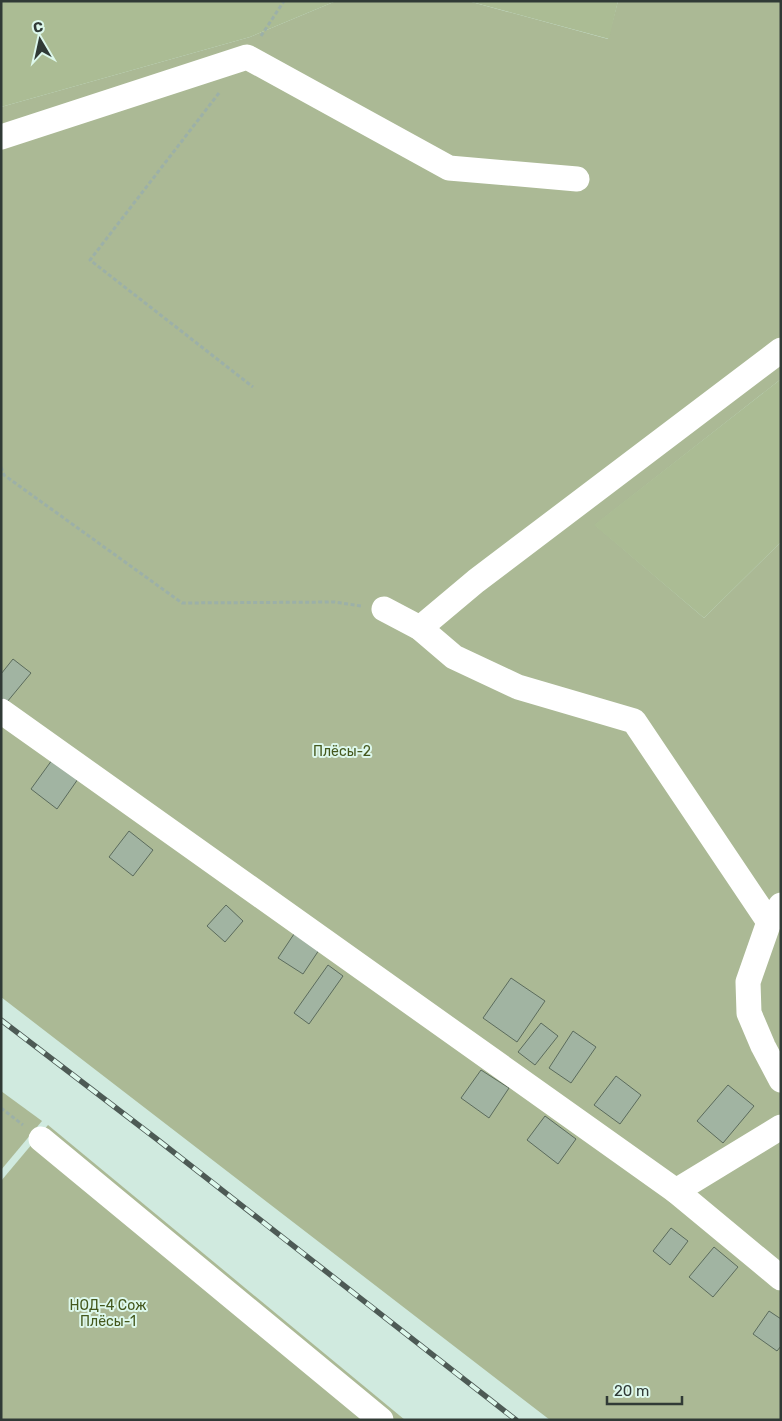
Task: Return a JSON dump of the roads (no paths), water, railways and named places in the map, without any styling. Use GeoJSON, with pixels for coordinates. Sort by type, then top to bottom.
{"type":"FeatureCollection","features":[{"type":"Feature","properties":{"kind":"lane"},"geometry":{"type":"LineString","coordinates":[[1,137],[247,57],[449,168],[577,179]]}},
{"type":"Feature","properties":{"kind":"lane"},"geometry":{"type":"LineString","coordinates":[[420,628],[476,580],[781,350]]}},
{"type":"Feature","properties":{"kind":"lane"},"geometry":{"type":"LineString","coordinates":[[384,610],[420,628],[454,657],[518,687],[634,721],[775,913],[748,982],[749,1013],[763,1046],[781,1080]]}},
{"type":"Feature","properties":{"kind":"lane"},"geometry":{"type":"LineString","coordinates":[[1,711],[676,1191],[781,1278]]}},
{"type":"Feature","properties":{"kind":"lane"},"geometry":{"type":"LineString","coordinates":[[676,1191],[781,1127]]}},
{"type":"Feature","properties":{"kind":"lane"},"geometry":{"type":"LineString","coordinates":[[41,1139],[380,1420]]}},
{"type":"Feature","properties":{"kind":"railway"},"geometry":{"type":"LineString","coordinates":[[1,1020],[158,1140],[516,1420]]}},
{"type":"Feature","properties":{"kind":"park label","name":"Плёсы-2"},"geometry":{"type":"Point","coordinates":[342,751]}},
{"type":"Feature","properties":{"kind":"park label","name":"НОД-4 Сож Плёсы-1"},"geometry":{"type":"Point","coordinates":[108,1314]}}]}
